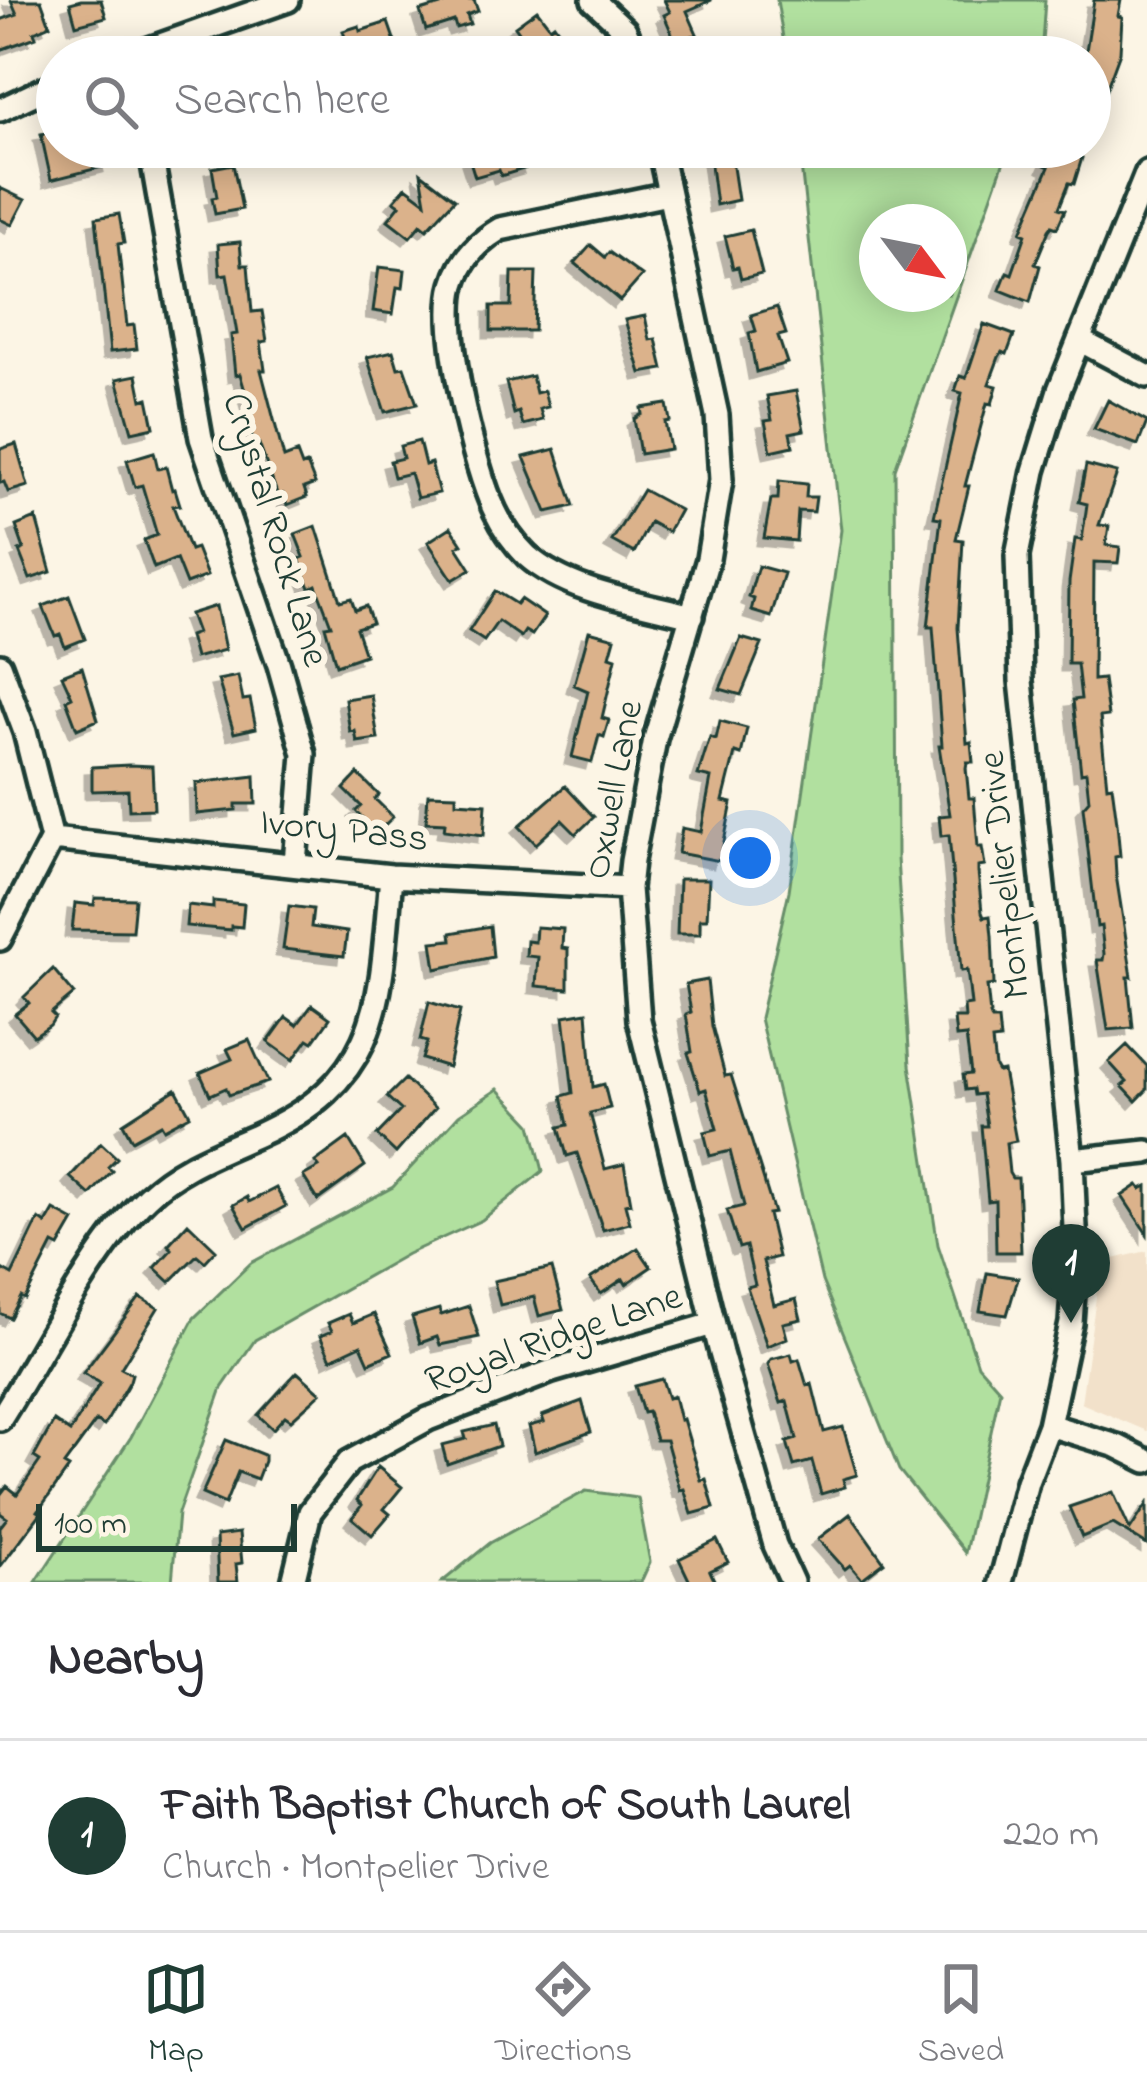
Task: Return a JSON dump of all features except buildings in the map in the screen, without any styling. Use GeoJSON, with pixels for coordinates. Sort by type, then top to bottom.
{"type":"FeatureCollection","features":[{"type":"Feature","properties":{"kind":"street"},"geometry":{"type":"LineString","coordinates":[[186,36],[287,0]]}},
{"type":"Feature","properties":{"kind":"street"},"geometry":{"type":"LineString","coordinates":[[593,0],[628,36]]}},
{"type":"Feature","properties":{"kind":"street"},"geometry":{"type":"LineString","coordinates":[[0,110],[36,93]]}},
{"type":"Feature","properties":{"kind":"street","name":"Crystal Rock Lane"},"geometry":{"type":"LineString","coordinates":[[154,168],[201,438],[304,754],[295,863]]}},
{"type":"Feature","properties":{"kind":"street","name":"Oxwell Lane"},"geometry":{"type":"LineString","coordinates":[[662,168],[717,415],[721,480],[692,616],[646,776],[629,888],[639,1020],[713,1324],[775,1545],[792,1582]]}},
{"type":"Feature","properties":{"kind":"street","name":"Montpelier Drive"},"geometry":{"type":"LineString","coordinates":[[1001,1582],[1027,1482],[1049,1426],[1071,1323],[1076,1251],[1072,1160],[1021,681],[1017,574],[1034,471],[1079,340],[1147,172]]}},
{"type":"Feature","properties":{"kind":"street"},"geometry":{"type":"LineString","coordinates":[[668,194],[500,229],[478,243],[462,266],[453,288],[452,316],[479,468],[508,535],[529,557],[573,581],[692,616]]}},
{"type":"Feature","properties":{"kind":"street"},"geometry":{"type":"LineString","coordinates":[[1079,340],[1147,376]]}},
{"type":"Feature","properties":{"kind":"street"},"geometry":{"type":"LineString","coordinates":[[0,665],[25,733],[52,838],[0,939]]}},
{"type":"Feature","properties":{"kind":"street","name":"Ivory Pass"},"geometry":{"type":"LineString","coordinates":[[52,838],[391,877],[629,888]]}},
{"type":"Feature","properties":{"kind":"street"},"geometry":{"type":"LineString","coordinates":[[0,1419],[100,1256],[143,1201],[168,1178],[211,1154],[295,1117],[328,1091],[358,1056],[376,1014],[391,877]]}},
{"type":"Feature","properties":{"kind":"street"},"geometry":{"type":"LineString","coordinates":[[1072,1160],[1147,1152]]}},
{"type":"Feature","properties":{"kind":"street","name":"Royal Ridge Lane"},"geometry":{"type":"LineString","coordinates":[[293,1582],[310,1512],[350,1462],[428,1419],[552,1371],[713,1324]]}},
{"type":"Feature","properties":{"kind":"street"},"geometry":{"type":"LineString","coordinates":[[1049,1426],[1117,1445],[1147,1460]]}},
{"type":"Feature","properties":{"kind":"shaded area"},"geometry":{"type":"Polygon","coordinates":[[[1147,1251],[1147,1431],[1081,1403],[1101,1262],[1147,1251]]]}},
{"type":"Feature","properties":{"kind":"green space"},"geometry":{"type":"Polygon","coordinates":[[[777,0],[1045,0],[1042,36],[783,36],[777,0]]]}},
{"type":"Feature","properties":{"kind":"green space"},"geometry":{"type":"Polygon","coordinates":[[[801,168],[1002,168],[967,266],[967,204],[859,204],[859,312],[951,312],[895,469],[897,858],[910,1065],[938,1245],[978,1365],[1000,1390],[965,1553],[899,1470],[822,1281],[760,1018],[789,891],[841,530],[801,168]]]}},
{"type":"Feature","properties":{"kind":"green space"},"geometry":{"type":"Polygon","coordinates":[[[498,1089],[531,1124],[543,1171],[482,1220],[407,1254],[255,1340],[222,1388],[178,1513],[172,1582],[36,1582],[131,1437],[194,1318],[251,1263],[393,1187],[459,1115],[498,1089]]]}},
{"type":"Feature","properties":{"kind":"green space"},"geometry":{"type":"Polygon","coordinates":[[[586,1491],[638,1498],[650,1562],[641,1582],[442,1582],[490,1543],[586,1491]]]}},
{"type":"Feature","properties":{"kind":"place","name":"Faith Baptist Church of South Laurel"},"geometry":{"type":"Point","coordinates":[1071,1323]}}]}
